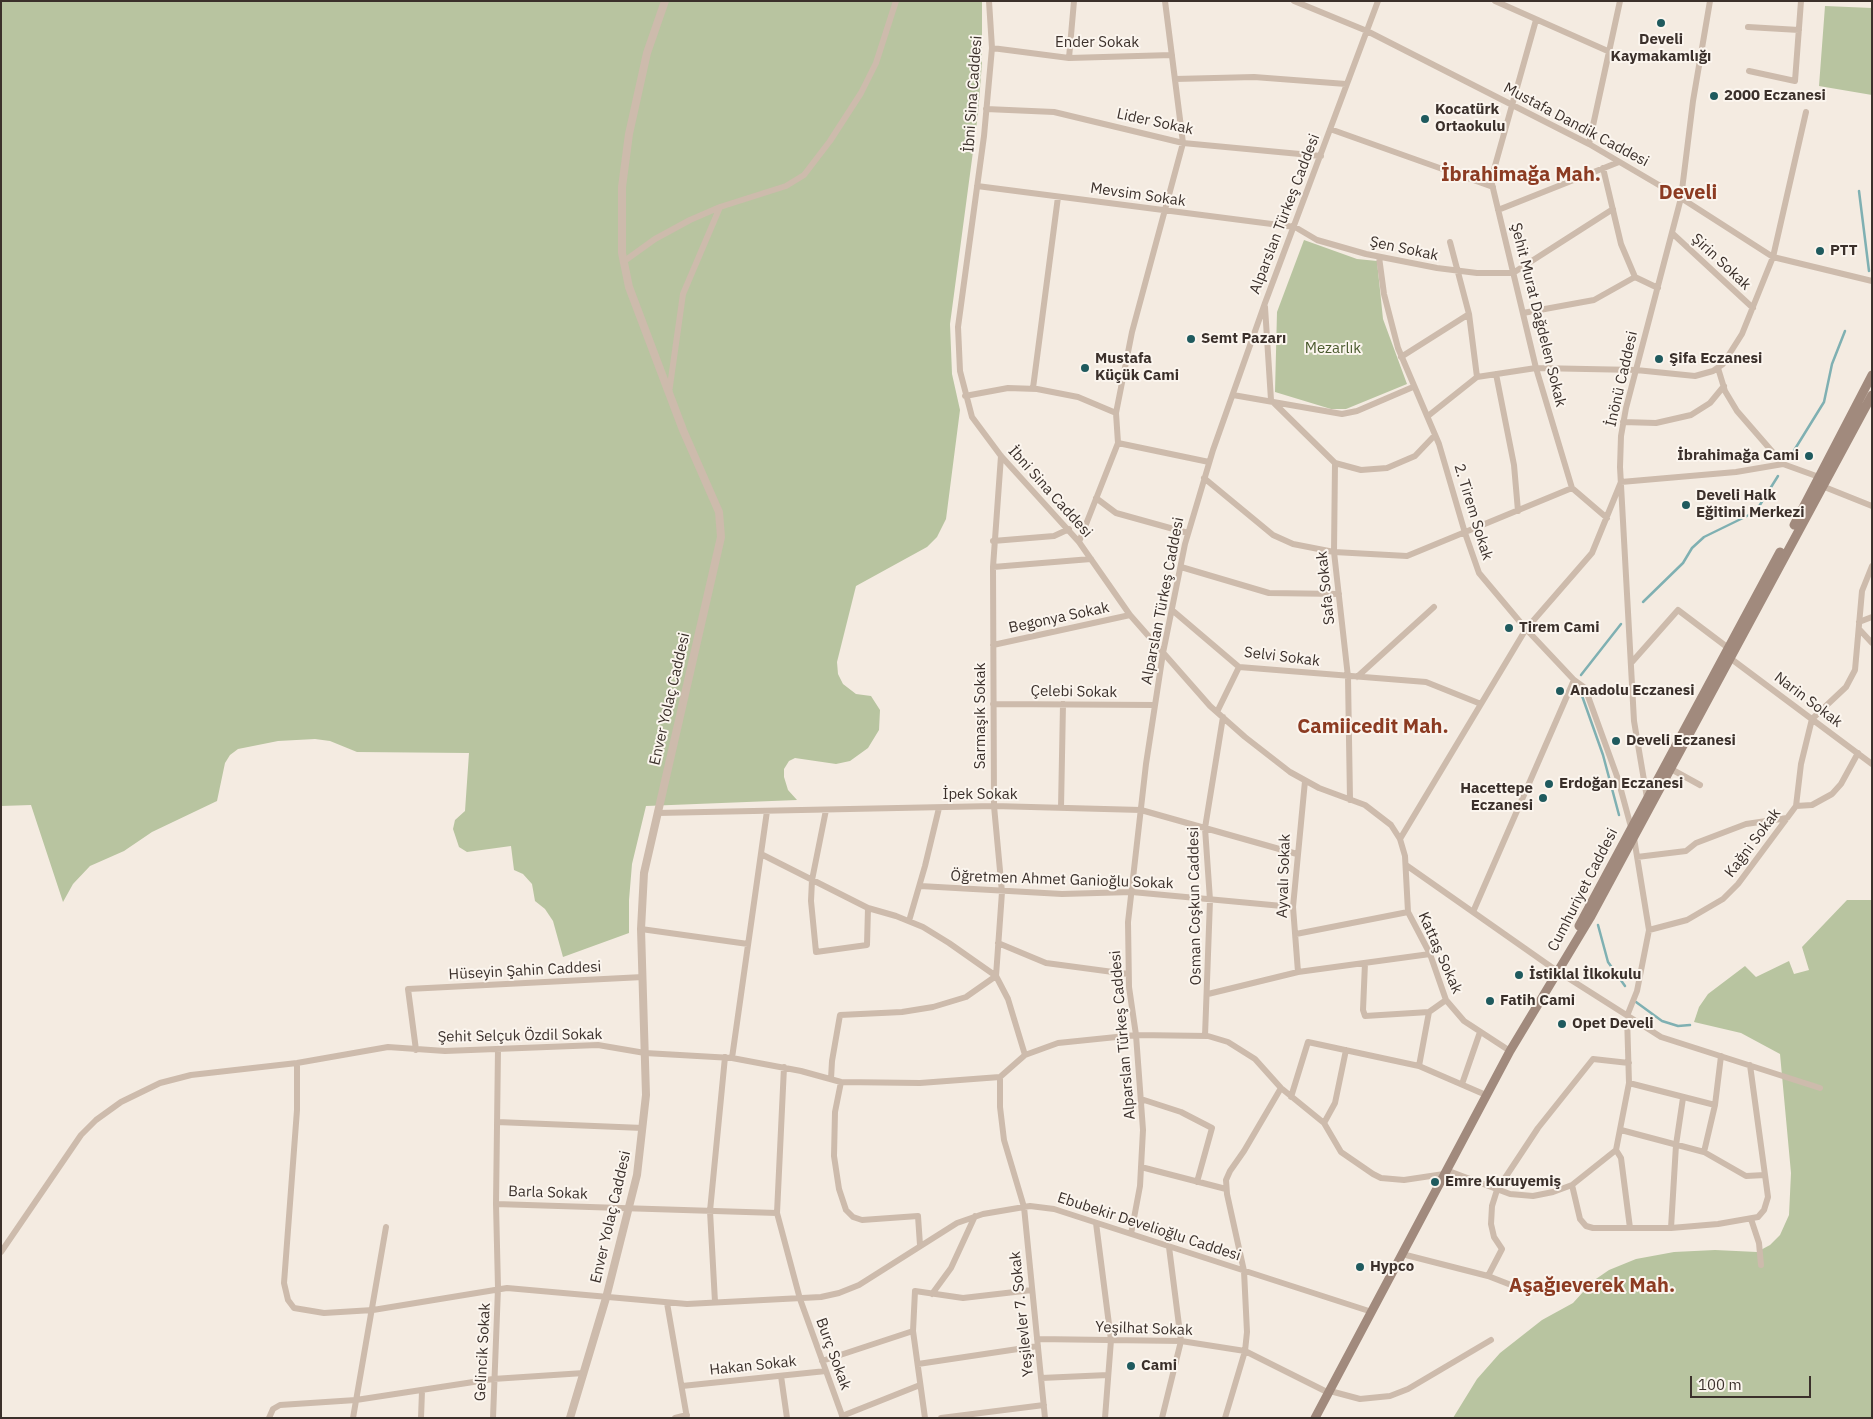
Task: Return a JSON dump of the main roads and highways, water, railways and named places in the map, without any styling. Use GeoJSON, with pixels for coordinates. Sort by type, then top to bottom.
{"type":"FeatureCollection","features":[{"type":"Feature","properties":{"kind":"main road","name":"Cumhuriyet Caddesi"},"geometry":{"type":"LineString","coordinates":[[1557,971],[1671,770],[1821,481],[1872,375]]}},
{"type":"Feature","properties":{"kind":"main road","name":"Cumhuriyet Caddesi"},"geometry":{"type":"LineString","coordinates":[[1557,971],[1727,647],[1872,395]]}},
{"type":"Feature","properties":{"kind":"main road"},"geometry":{"type":"LineString","coordinates":[[1315,1418],[1486,1095],[1557,971]]}},
{"type":"Feature","properties":{"kind":"waterway"},"geometry":{"type":"LineString","coordinates":[[1859,191],[1869,271]]}},
{"type":"Feature","properties":{"kind":"waterway"},"geometry":{"type":"LineString","coordinates":[[1790,457],[1824,402],[1832,364],[1845,331]]}},
{"type":"Feature","properties":{"kind":"waterway"},"geometry":{"type":"LineString","coordinates":[[1643,602],[1683,563],[1692,548],[1704,537],[1749,515],[1758,508],[1778,476]]}},
{"type":"Feature","properties":{"kind":"waterway"},"geometry":{"type":"LineString","coordinates":[[1581,675],[1621,624]]}},
{"type":"Feature","properties":{"kind":"waterway"},"geometry":{"type":"LineString","coordinates":[[1581,693],[1603,755],[1619,815]]}},
{"type":"Feature","properties":{"kind":"waterway"},"geometry":{"type":"LineString","coordinates":[[1598,925],[1608,962],[1625,986]]}},
{"type":"Feature","properties":{"kind":"waterway"},"geometry":{"type":"LineString","coordinates":[[1636,1002],[1662,1021],[1678,1026],[1690,1025]]}},
{"type":"Feature","properties":{"kind":"place","name":"Develi Kaymakamlığı"},"geometry":{"type":"Point","coordinates":[1661,23]}},
{"type":"Feature","properties":{"kind":"place","name":"2000 Eczanesi"},"geometry":{"type":"Point","coordinates":[1714,96]}},
{"type":"Feature","properties":{"kind":"place","name":"Kocatürk Ortaokulu"},"geometry":{"type":"Point","coordinates":[1425,119]}},
{"type":"Feature","properties":{"kind":"place","name":"PTT"},"geometry":{"type":"Point","coordinates":[1820,251]}},
{"type":"Feature","properties":{"kind":"place","name":"Semt Pazarı"},"geometry":{"type":"Point","coordinates":[1191,339]}},
{"type":"Feature","properties":{"kind":"place","name":"Şifa Eczanesi"},"geometry":{"type":"Point","coordinates":[1659,359]}},
{"type":"Feature","properties":{"kind":"place","name":"Mustafa Küçük Cami"},"geometry":{"type":"Point","coordinates":[1085,368]}},
{"type":"Feature","properties":{"kind":"place","name":"İbrahimağa Cami"},"geometry":{"type":"Point","coordinates":[1809,456]}},
{"type":"Feature","properties":{"kind":"place","name":"Develi Halk Eğitimi Merkezi"},"geometry":{"type":"Point","coordinates":[1686,505]}},
{"type":"Feature","properties":{"kind":"place","name":"Tirem Cami"},"geometry":{"type":"Point","coordinates":[1509,628]}},
{"type":"Feature","properties":{"kind":"place","name":"Anadolu Eczanesi"},"geometry":{"type":"Point","coordinates":[1560,691]}},
{"type":"Feature","properties":{"kind":"place","name":"Develi Eczanesi"},"geometry":{"type":"Point","coordinates":[1616,741]}},
{"type":"Feature","properties":{"kind":"place","name":"Erdoğan Eczanesi"},"geometry":{"type":"Point","coordinates":[1549,784]}},
{"type":"Feature","properties":{"kind":"place","name":"Hacettepe Eczanesi"},"geometry":{"type":"Point","coordinates":[1543,798]}},
{"type":"Feature","properties":{"kind":"place","name":"İstiklal İlkokulu"},"geometry":{"type":"Point","coordinates":[1519,975]}},
{"type":"Feature","properties":{"kind":"place","name":"Fatih Cami"},"geometry":{"type":"Point","coordinates":[1490,1001]}},
{"type":"Feature","properties":{"kind":"place","name":"Opet Develi"},"geometry":{"type":"Point","coordinates":[1562,1024]}},
{"type":"Feature","properties":{"kind":"place","name":"Emre Kuruyemiş"},"geometry":{"type":"Point","coordinates":[1435,1182]}},
{"type":"Feature","properties":{"kind":"place","name":"Hypco"},"geometry":{"type":"Point","coordinates":[1360,1267]}},
{"type":"Feature","properties":{"kind":"place","name":"Cami"},"geometry":{"type":"Point","coordinates":[1131,1366]}},
{"type":"Feature","properties":{"kind":"district","name":"İbrahimağa Mah."},"geometry":{"type":"Point","coordinates":[1521,175]}},
{"type":"Feature","properties":{"kind":"district","name":"Develi"},"geometry":{"type":"Point","coordinates":[1688,193]}},
{"type":"Feature","properties":{"kind":"district","name":"Camiicedit Mah."},"geometry":{"type":"Point","coordinates":[1373,727]}},
{"type":"Feature","properties":{"kind":"district","name":"Aşağıeverek Mah."},"geometry":{"type":"Point","coordinates":[1592,1286]}},
{"type":"Feature","properties":{"kind":"park label","name":"Mezarlık"},"geometry":{"type":"Point","coordinates":[1333,349]}}]}
